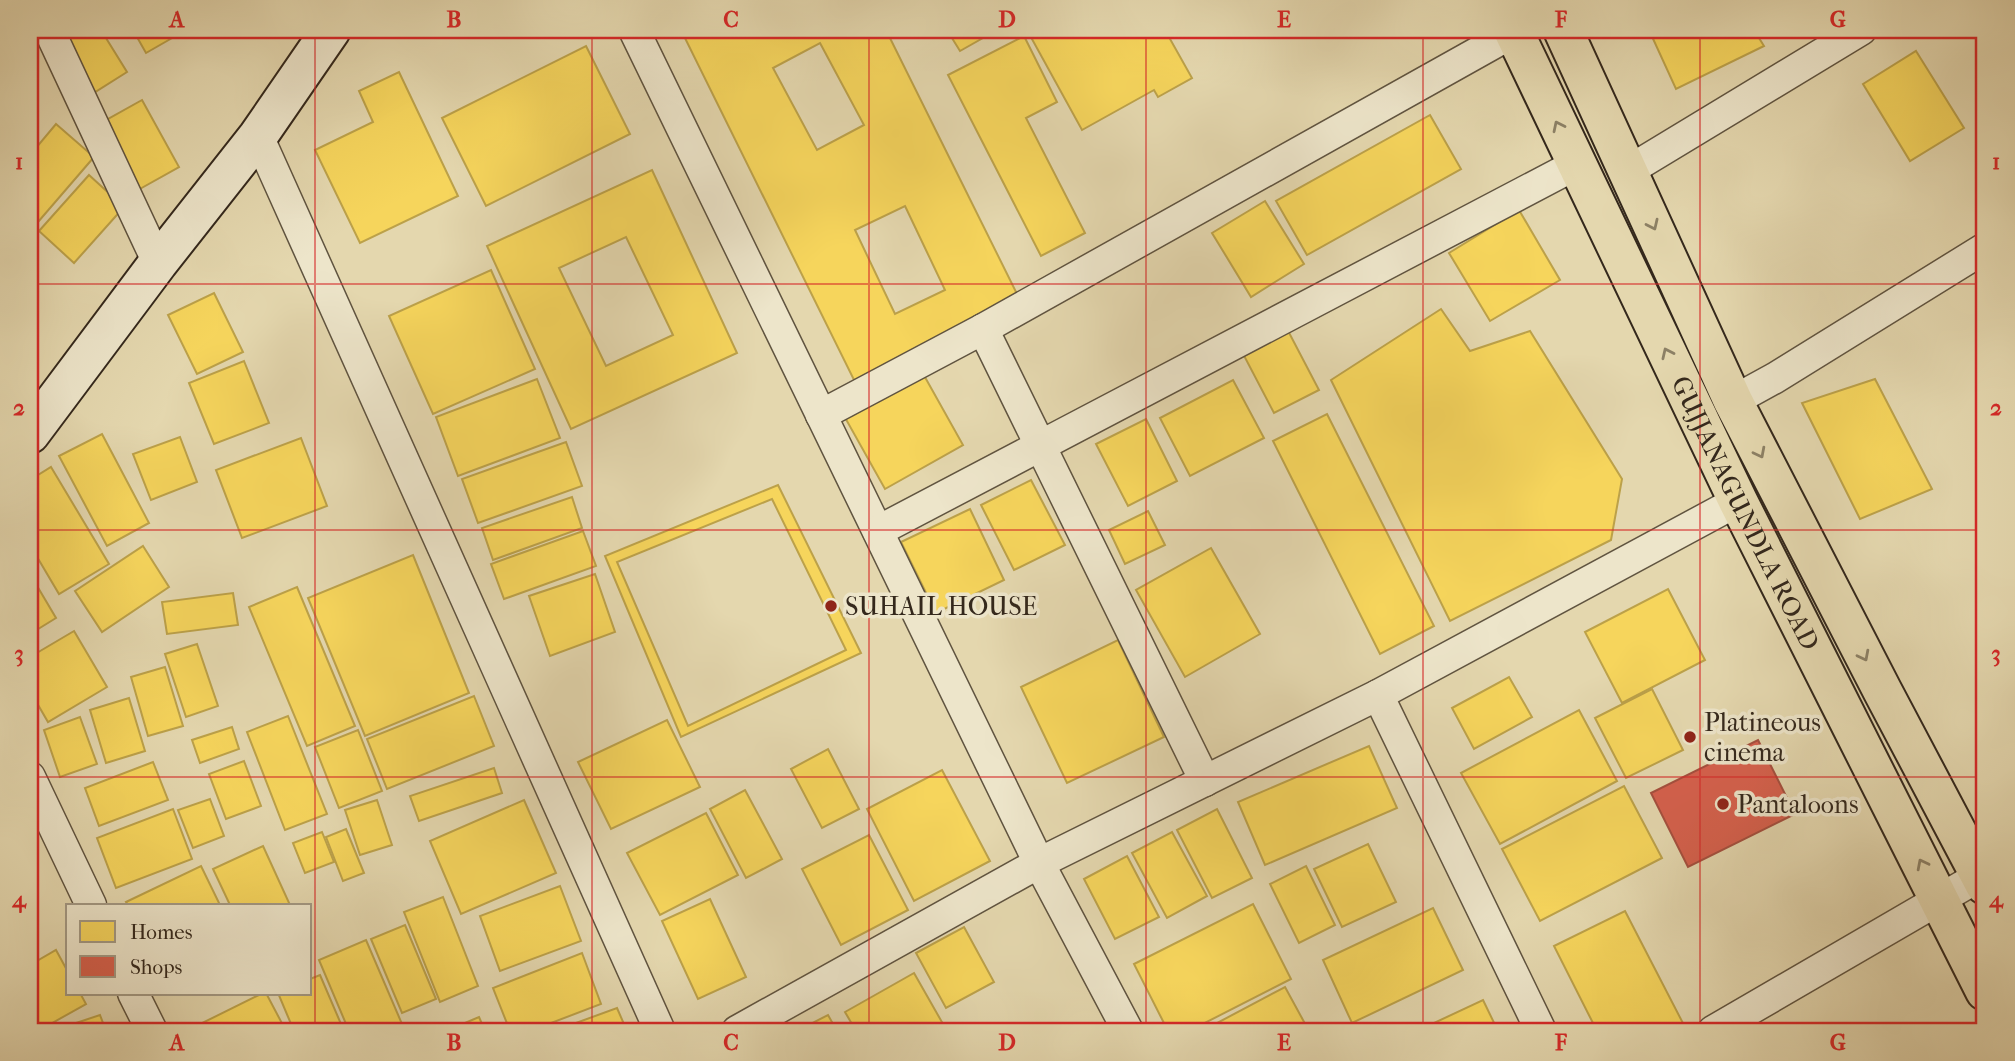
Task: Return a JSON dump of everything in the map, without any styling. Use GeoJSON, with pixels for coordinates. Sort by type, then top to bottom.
{"type":"FeatureCollection","features":[{"type":"Feature","properties":{"kind":"main road","name":"GUJJANAGUNDLA ROAD"},"geometry":{"type":"LineString","coordinates":[[1569,32],[1628,171],[1733,401],[1882,690],[1984,878]]}},
{"type":"Feature","properties":{"kind":"main road","name":"GUJJANAGUNDLA ROAD"},"geometry":{"type":"LineString","coordinates":[[1517,41],[1738,501],[1985,991]]}},
{"type":"Feature","properties":{"kind":"street"},"geometry":{"type":"LineString","coordinates":[[49,30],[158,262]]}},
{"type":"Feature","properties":{"kind":"street"},"geometry":{"type":"LineString","coordinates":[[30,434],[158,262],[258,136],[331,30]]}},
{"type":"Feature","properties":{"kind":"street"},"geometry":{"type":"LineString","coordinates":[[634,30],[1039,863],[1128,1031]]}},
{"type":"Feature","properties":{"kind":"street"},"geometry":{"type":"LineString","coordinates":[[1628,171],[1861,30]]}},
{"type":"Feature","properties":{"kind":"street"},"geometry":{"type":"LineString","coordinates":[[821,415],[1517,41],[1569,32]]}},
{"type":"Feature","properties":{"kind":"street"},"geometry":{"type":"LineString","coordinates":[[258,136],[660,1031]]}},
{"type":"Feature","properties":{"kind":"street"},"geometry":{"type":"LineString","coordinates":[[878,531],[1577,164]]}},
{"type":"Feature","properties":{"kind":"street"},"geometry":{"type":"LineString","coordinates":[[1733,401],[1775,378],[1985,248]]}},
{"type":"Feature","properties":{"kind":"street"},"geometry":{"type":"LineString","coordinates":[[983,329],[1205,781]]}},
{"type":"Feature","properties":{"kind":"street"},"geometry":{"type":"LineString","coordinates":[[737,1031],[1039,863],[1378,695],[1738,501]]}},
{"type":"Feature","properties":{"kind":"street"},"geometry":{"type":"LineString","coordinates":[[1378,695],[1541,1031]]}},
{"type":"Feature","properties":{"kind":"street"},"geometry":{"type":"LineString","coordinates":[[30,778],[91,904]]}},
{"type":"Feature","properties":{"kind":"street"},"geometry":{"type":"LineString","coordinates":[[1713,1031],[1940,900],[1984,878]]}},
{"type":"Feature","properties":{"kind":"street"},"geometry":{"type":"LineString","coordinates":[[134,995],[152,1031]]}},
{"type":"Feature","properties":{"kind":"building: Homes"},"geometry":{"type":"Polygon","coordinates":[[[52,30],[101,30],[127,72],[92,94],[52,30]]]}},
{"type":"Feature","properties":{"kind":"building: Homes"},"geometry":{"type":"Polygon","coordinates":[[[133,30],[186,30],[146,53],[133,30]]]}},
{"type":"Feature","properties":{"kind":"building: Homes"},"geometry":{"type":"Polygon","coordinates":[[[681,30],[886,30],[1021,302],[856,384],[681,30]],[[820,43],[773,68],[817,150],[864,125],[820,43]],[[905,206],[855,230],[895,314],[945,290],[905,206]]]}},
{"type":"Feature","properties":{"kind":"building: Homes"},"geometry":{"type":"Polygon","coordinates":[[[947,30],[997,30],[960,51],[947,30]]]}},
{"type":"Feature","properties":{"kind":"building: Homes"},"geometry":{"type":"Polygon","coordinates":[[[1027,30],[1165,30],[1192,78],[1158,97],[1154,90],[1082,130],[1027,30]]]}},
{"type":"Feature","properties":{"kind":"building: Homes"},"geometry":{"type":"Polygon","coordinates":[[[1649,30],[1754,30],[1764,46],[1676,89],[1649,30]]]}},
{"type":"Feature","properties":{"kind":"building: Homes"},"geometry":{"type":"Polygon","coordinates":[[[1024,36],[1057,102],[1026,118],[1085,233],[1041,256],[948,75],[1024,36]]]}},
{"type":"Feature","properties":{"kind":"building: Homes"},"geometry":{"type":"Polygon","coordinates":[[[586,46],[630,134],[486,206],[442,118],[586,46]]]}},
{"type":"Feature","properties":{"kind":"building: Homes"},"geometry":{"type":"Polygon","coordinates":[[[1916,51],[1964,128],[1910,161],[1863,84],[1916,51]]]}},
{"type":"Feature","properties":{"kind":"building: Homes"},"geometry":{"type":"Polygon","coordinates":[[[399,72],[458,196],[360,243],[315,150],[373,122],[359,91],[399,72]]]}},
{"type":"Feature","properties":{"kind":"building: Homes"},"geometry":{"type":"Polygon","coordinates":[[[142,100],[179,167],[138,190],[101,123],[142,100]]]}},
{"type":"Feature","properties":{"kind":"building: Homes"},"geometry":{"type":"Polygon","coordinates":[[[1430,115],[1461,169],[1307,255],[1276,201],[1430,115]]]}},
{"type":"Feature","properties":{"kind":"building: Homes"},"geometry":{"type":"Polygon","coordinates":[[[56,124],[94,157],[32,229],[30,155],[56,124]]]}},
{"type":"Feature","properties":{"kind":"building: Homes"},"geometry":{"type":"Polygon","coordinates":[[[652,170],[737,353],[571,429],[487,246],[652,170]],[[626,237],[559,268],[606,366],[673,335],[626,237]]]}},
{"type":"Feature","properties":{"kind":"building: Homes"},"geometry":{"type":"Polygon","coordinates":[[[89,175],[124,207],[74,263],[39,231],[89,175]]]}},
{"type":"Feature","properties":{"kind":"building: Homes"},"geometry":{"type":"Polygon","coordinates":[[[1265,201],[1304,264],[1251,297],[1212,233],[1265,201]]]}},
{"type":"Feature","properties":{"kind":"building: Homes"},"geometry":{"type":"Polygon","coordinates":[[[1519,210],[1560,280],[1490,321],[1449,253],[1519,210]]]}},
{"type":"Feature","properties":{"kind":"building: Homes"},"geometry":{"type":"Polygon","coordinates":[[[491,270],[535,369],[433,414],[389,316],[491,270]]]}},
{"type":"Feature","properties":{"kind":"building: Homes"},"geometry":{"type":"Polygon","coordinates":[[[214,293],[243,352],[197,374],[168,315],[214,293]]]}},
{"type":"Feature","properties":{"kind":"building: Homes"},"geometry":{"type":"Polygon","coordinates":[[[1441,309],[1470,351],[1530,331],[1622,479],[1611,540],[1450,621],[1331,380],[1441,309]]]}},
{"type":"Feature","properties":{"kind":"building: Homes"},"geometry":{"type":"Polygon","coordinates":[[[1285,325],[1319,390],[1274,413],[1240,348],[1285,325]]]}},
{"type":"Feature","properties":{"kind":"building: Homes"},"geometry":{"type":"Polygon","coordinates":[[[244,361],[269,423],[214,444],[189,383],[244,361]]]}},
{"type":"Feature","properties":{"kind":"building: Homes"},"geometry":{"type":"Polygon","coordinates":[[[921,370],[963,445],[885,489],[843,414],[921,370]]]}},
{"type":"Feature","properties":{"kind":"building: Homes"},"geometry":{"type":"Polygon","coordinates":[[[537,379],[560,438],[458,476],[436,417],[537,379]]]}},
{"type":"Feature","properties":{"kind":"building: Homes"},"geometry":{"type":"Polygon","coordinates":[[[1875,379],[1932,489],[1860,519],[1802,403],[1875,379]]]}},
{"type":"Feature","properties":{"kind":"building: Homes"},"geometry":{"type":"Polygon","coordinates":[[[1233,380],[1264,438],[1190,476],[1160,418],[1233,380]]]}},
{"type":"Feature","properties":{"kind":"building: Homes"},"geometry":{"type":"Polygon","coordinates":[[[1327,414],[1434,626],[1380,654],[1273,441],[1327,414]]]}},
{"type":"Feature","properties":{"kind":"building: Homes"},"geometry":{"type":"Polygon","coordinates":[[[1146,419],[1177,481],[1128,506],[1096,444],[1146,419]]]}},
{"type":"Feature","properties":{"kind":"building: Homes"},"geometry":{"type":"Polygon","coordinates":[[[102,434],[149,523],[107,546],[59,456],[102,434]]]}},
{"type":"Feature","properties":{"kind":"building: Homes"},"geometry":{"type":"Polygon","coordinates":[[[180,437],[197,482],[151,500],[133,454],[180,437]]]}},
{"type":"Feature","properties":{"kind":"building: Homes"},"geometry":{"type":"Polygon","coordinates":[[[301,438],[327,506],[242,538],[216,470],[301,438]]]}},
{"type":"Feature","properties":{"kind":"building: Homes"},"geometry":{"type":"Polygon","coordinates":[[[566,442],[582,486],[478,523],[462,479],[566,442]]]}},
{"type":"Feature","properties":{"kind":"building: Homes"},"geometry":{"type":"Polygon","coordinates":[[[51,467],[109,564],[59,594],[30,545],[30,480],[51,467]]]}},
{"type":"Feature","properties":{"kind":"building: Homes"},"geometry":{"type":"Polygon","coordinates":[[[1031,480],[1065,545],[1014,570],[981,505],[1031,480]]]}},
{"type":"Feature","properties":{"kind":"building: Homes","name":"SUHAIL HOUSE"},"geometry":{"type":"Polygon","coordinates":[[[778,485],[861,653],[681,737],[605,556],[778,485]],[[772,499],[617,562],[688,726],[846,650],[772,499]]]}},
{"type":"Feature","properties":{"kind":"building: Homes"},"geometry":{"type":"Polygon","coordinates":[[[572,497],[582,528],[493,560],[482,528],[572,497]]]}},
{"type":"Feature","properties":{"kind":"building: Homes"},"geometry":{"type":"Polygon","coordinates":[[[970,509],[1004,580],[936,613],[901,542],[970,509]]]}},
{"type":"Feature","properties":{"kind":"building: Homes"},"geometry":{"type":"Polygon","coordinates":[[[1148,511],[1165,545],[1125,564],[1109,530],[1148,511]]]}},
{"type":"Feature","properties":{"kind":"building: Homes"},"geometry":{"type":"Polygon","coordinates":[[[583,531],[596,566],[504,599],[491,564],[583,531]]]}},
{"type":"Feature","properties":{"kind":"building: Homes"},"geometry":{"type":"Polygon","coordinates":[[[143,546],[169,587],[102,632],[75,591],[143,546]]]}},
{"type":"Feature","properties":{"kind":"building: Homes"},"geometry":{"type":"Polygon","coordinates":[[[1211,548],[1260,634],[1185,677],[1136,590],[1211,548]]]}},
{"type":"Feature","properties":{"kind":"building: Homes"},"geometry":{"type":"Polygon","coordinates":[[[413,555],[469,693],[365,736],[308,598],[413,555]]]}},
{"type":"Feature","properties":{"kind":"building: Homes"},"geometry":{"type":"Polygon","coordinates":[[[30,574],[56,618],[30,634],[30,574]]]}},
{"type":"Feature","properties":{"kind":"building: Homes"},"geometry":{"type":"Polygon","coordinates":[[[595,574],[615,632],[550,656],[529,596],[595,574]]]}},
{"type":"Feature","properties":{"kind":"building: Homes"},"geometry":{"type":"Polygon","coordinates":[[[297,587],[355,726],[307,746],[249,607],[297,587]]]}},
{"type":"Feature","properties":{"kind":"building: Homes"},"geometry":{"type":"Polygon","coordinates":[[[1668,589],[1705,660],[1622,703],[1585,632],[1668,589]]]}},
{"type":"Feature","properties":{"kind":"building: Homes"},"geometry":{"type":"Polygon","coordinates":[[[233,593],[238,625],[167,634],[162,602],[233,593]]]}},
{"type":"Feature","properties":{"kind":"building: Homes"},"geometry":{"type":"Polygon","coordinates":[[[74,631],[107,687],[48,722],[30,691],[30,657],[74,631]]]}},
{"type":"Feature","properties":{"kind":"building: Homes"},"geometry":{"type":"Polygon","coordinates":[[[1118,640],[1164,737],[1067,783],[1021,687],[1118,640]]]}},
{"type":"Feature","properties":{"kind":"building: Homes"},"geometry":{"type":"Polygon","coordinates":[[[197,644],[218,706],[186,717],[165,654],[197,644]]]}},
{"type":"Feature","properties":{"kind":"building: Homes"},"geometry":{"type":"Polygon","coordinates":[[[165,667],[183,726],[148,736],[131,677],[165,667]]]}},
{"type":"Feature","properties":{"kind":"building: Homes"},"geometry":{"type":"Polygon","coordinates":[[[1509,677],[1532,717],[1474,749],[1452,708],[1509,677]]]}},
{"type":"Feature","properties":{"kind":"building: Homes"},"geometry":{"type":"Polygon","coordinates":[[[1652,689],[1683,750],[1626,778],[1595,718],[1652,689]]]}},
{"type":"Feature","properties":{"kind":"building: Homes"},"geometry":{"type":"Polygon","coordinates":[[[474,696],[494,746],[387,789],[367,739],[474,696]]]}},
{"type":"Feature","properties":{"kind":"building: Homes"},"geometry":{"type":"Polygon","coordinates":[[[129,698],[145,751],[106,763],[90,710],[129,698]]]}},
{"type":"Feature","properties":{"kind":"building: Homes"},"geometry":{"type":"Polygon","coordinates":[[[1579,710],[1617,781],[1500,844],[1461,773],[1579,710]]]}},
{"type":"Feature","properties":{"kind":"building: Homes"},"geometry":{"type":"Polygon","coordinates":[[[288,716],[327,814],[285,830],[247,732],[288,716]]]}},
{"type":"Feature","properties":{"kind":"building: Homes"},"geometry":{"type":"Polygon","coordinates":[[[80,717],[97,764],[60,777],[44,730],[80,717]]]}},
{"type":"Feature","properties":{"kind":"building: Homes"},"geometry":{"type":"Polygon","coordinates":[[[667,720],[700,787],[611,829],[578,762],[667,720]]]}},
{"type":"Feature","properties":{"kind":"building: Homes"},"geometry":{"type":"Polygon","coordinates":[[[232,727],[239,749],[200,763],[192,740],[232,727]]]}},
{"type":"Feature","properties":{"kind":"building: Homes"},"geometry":{"type":"Polygon","coordinates":[[[358,730],[382,791],[339,808],[315,747],[358,730]]]}},
{"type":"Feature","properties":{"kind":"building: Homes"},"geometry":{"type":"Polygon","coordinates":[[[1369,746],[1397,808],[1265,865],[1238,802],[1369,746]]]}},
{"type":"Feature","properties":{"kind":"building: Homes"},"geometry":{"type":"Polygon","coordinates":[[[828,749],[859,809],[822,828],[791,769],[828,749]]]}},
{"type":"Feature","properties":{"kind":"building: Homes"},"geometry":{"type":"Polygon","coordinates":[[[244,761],[261,806],[226,819],[209,774],[244,761]]]}},
{"type":"Feature","properties":{"kind":"building: Homes"},"geometry":{"type":"Polygon","coordinates":[[[153,762],[168,800],[99,826],[85,788],[153,762]]]}},
{"type":"Feature","properties":{"kind":"building: Homes"},"geometry":{"type":"Polygon","coordinates":[[[494,768],[502,793],[419,821],[410,796],[494,768]]]}},
{"type":"Feature","properties":{"kind":"building: Homes"},"geometry":{"type":"Polygon","coordinates":[[[942,770],[990,861],[914,901],[867,809],[942,770]]]}},
{"type":"Feature","properties":{"kind":"building: Homes"},"geometry":{"type":"Polygon","coordinates":[[[1624,786],[1662,858],[1540,921],[1502,849],[1624,786]]]}},
{"type":"Feature","properties":{"kind":"building: Homes"},"geometry":{"type":"Polygon","coordinates":[[[745,790],[782,859],[746,878],[710,809],[745,790]]]}},
{"type":"Feature","properties":{"kind":"building: Homes"},"geometry":{"type":"Polygon","coordinates":[[[210,799],[224,836],[193,848],[178,810],[210,799]]]}},
{"type":"Feature","properties":{"kind":"building: Homes"},"geometry":{"type":"Polygon","coordinates":[[[377,800],[392,845],[360,855],[345,810],[377,800]]]}},
{"type":"Feature","properties":{"kind":"building: Homes"},"geometry":{"type":"Polygon","coordinates":[[[524,800],[556,873],[461,914],[430,841],[524,800]]]}},
{"type":"Feature","properties":{"kind":"building: Homes"},"geometry":{"type":"Polygon","coordinates":[[[173,809],[192,859],[116,888],[97,838],[173,809]]]}},
{"type":"Feature","properties":{"kind":"building: Homes"},"geometry":{"type":"Polygon","coordinates":[[[1217,809],[1252,878],[1212,898],[1177,830],[1217,809]]]}},
{"type":"Feature","properties":{"kind":"building: Homes"},"geometry":{"type":"Polygon","coordinates":[[[706,813],[738,875],[660,915],[627,853],[706,813]]]}},
{"type":"Feature","properties":{"kind":"building: Homes"},"geometry":{"type":"Polygon","coordinates":[[[346,829],[364,873],[343,881],[326,837],[346,829]]]}},
{"type":"Feature","properties":{"kind":"building: Homes"},"geometry":{"type":"Polygon","coordinates":[[[322,832],[334,862],[305,873],[293,843],[322,832]]]}},
{"type":"Feature","properties":{"kind":"building: Homes"},"geometry":{"type":"Polygon","coordinates":[[[1172,832],[1207,896],[1167,918],[1132,853],[1172,832]]]}},
{"type":"Feature","properties":{"kind":"building: Homes"},"geometry":{"type":"Polygon","coordinates":[[[869,835],[908,910],[841,945],[802,869],[869,835]]]}},
{"type":"Feature","properties":{"kind":"building: Homes"},"geometry":{"type":"Polygon","coordinates":[[[1368,844],[1396,902],[1342,927],[1314,869],[1368,844]]]}},
{"type":"Feature","properties":{"kind":"building: Homes"},"geometry":{"type":"Polygon","coordinates":[[[263,846],[290,904],[230,904],[213,869],[263,846]]]}},
{"type":"Feature","properties":{"kind":"building: Homes"},"geometry":{"type":"Polygon","coordinates":[[[1127,856],[1159,917],[1115,939],[1084,879],[1127,856]]]}},
{"type":"Feature","properties":{"kind":"building: Homes"},"geometry":{"type":"Polygon","coordinates":[[[201,866],[220,904],[127,904],[126,902],[201,866]]]}},
{"type":"Feature","properties":{"kind":"building: Homes"},"geometry":{"type":"Polygon","coordinates":[[[1306,866],[1335,925],[1299,943],[1270,884],[1306,866]]]}},
{"type":"Feature","properties":{"kind":"building: Homes"},"geometry":{"type":"Polygon","coordinates":[[[560,886],[581,941],[500,971],[480,916],[560,886]]]}},
{"type":"Feature","properties":{"kind":"building: Homes"},"geometry":{"type":"Polygon","coordinates":[[[443,897],[478,986],[440,1002],[404,912],[443,897]]]}},
{"type":"Feature","properties":{"kind":"building: Homes"},"geometry":{"type":"Polygon","coordinates":[[[710,899],[746,977],[698,999],[662,921],[710,899]]]}},
{"type":"Feature","properties":{"kind":"building: Homes"},"geometry":{"type":"Polygon","coordinates":[[[1253,904],[1291,979],[1189,1031],[1168,1031],[1134,964],[1253,904]]]}},
{"type":"Feature","properties":{"kind":"building: Homes"},"geometry":{"type":"Polygon","coordinates":[[[1433,908],[1463,970],[1352,1023],[1323,960],[1433,908]]]}},
{"type":"Feature","properties":{"kind":"building: Homes"},"geometry":{"type":"Polygon","coordinates":[[[1625,911],[1687,1031],[1597,1031],[1554,946],[1625,911]]]}},
{"type":"Feature","properties":{"kind":"building: Homes"},"geometry":{"type":"Polygon","coordinates":[[[405,925],[436,999],[402,1013],[371,939],[405,925]]]}},
{"type":"Feature","properties":{"kind":"building: Homes"},"geometry":{"type":"Polygon","coordinates":[[[964,927],[994,982],[946,1008],[916,953],[964,927]]]}},
{"type":"Feature","properties":{"kind":"building: Homes"},"geometry":{"type":"Polygon","coordinates":[[[366,940],[405,1031],[349,1031],[319,960],[366,940]]]}},
{"type":"Feature","properties":{"kind":"building: Homes"},"geometry":{"type":"Polygon","coordinates":[[[56,950],[66,968],[66,995],[81,995],[86,1004],[38,1031],[30,1031],[30,965],[56,950]]]}},
{"type":"Feature","properties":{"kind":"building: Homes"},"geometry":{"type":"Polygon","coordinates":[[[582,953],[601,1004],[530,1031],[510,1031],[493,988],[582,953]]]}},
{"type":"Feature","properties":{"kind":"building: Homes"},"geometry":{"type":"Polygon","coordinates":[[[914,973],[947,1031],[856,1031],[845,1012],[914,973]]]}},
{"type":"Feature","properties":{"kind":"building: Homes"},"geometry":{"type":"Polygon","coordinates":[[[320,975],[344,1031],[294,1031],[279,995],[312,995],[312,978],[320,975]]]}},
{"type":"Feature","properties":{"kind":"building: Homes"},"geometry":{"type":"Polygon","coordinates":[[[1285,987],[1309,1031],[1202,1031],[1285,987]]]}},
{"type":"Feature","properties":{"kind":"building: Homes"},"geometry":{"type":"Polygon","coordinates":[[[259,995],[267,995],[286,1031],[186,1031],[259,995]]]}},
{"type":"Feature","properties":{"kind":"building: Homes"},"geometry":{"type":"Polygon","coordinates":[[[1483,1000],[1498,1031],[1417,1031],[1483,1000]]]}},
{"type":"Feature","properties":{"kind":"building: Homes"},"geometry":{"type":"Polygon","coordinates":[[[617,1008],[627,1031],[554,1031],[617,1008]]]}},
{"type":"Feature","properties":{"kind":"building: Homes"},"geometry":{"type":"Polygon","coordinates":[[[100,1015],[106,1031],[55,1031],[55,1030],[100,1015]]]}},
{"type":"Feature","properties":{"kind":"building: Homes"},"geometry":{"type":"Polygon","coordinates":[[[828,1015],[837,1031],[797,1031],[828,1015]]]}},
{"type":"Feature","properties":{"kind":"building: Homes"},"geometry":{"type":"Polygon","coordinates":[[[479,1017],[485,1031],[446,1031],[479,1017]]]}},
{"type":"Feature","properties":{"kind":"building: Shops","name":"Pantaloons"},"geometry":{"type":"Polygon","coordinates":[[[1758,740],[1795,814],[1688,867],[1651,793],[1758,740]]]}},
{"type":"Feature","properties":{"kind":"place","name":"SUHAIL HOUSE"},"geometry":{"type":"Point","coordinates":[831,606]}},
{"type":"Feature","properties":{"kind":"place","name":"Platineous cinema"},"geometry":{"type":"Point","coordinates":[1690,737]}},
{"type":"Feature","properties":{"kind":"place","name":"Pantaloons"},"geometry":{"type":"Point","coordinates":[1723,804]}}]}
